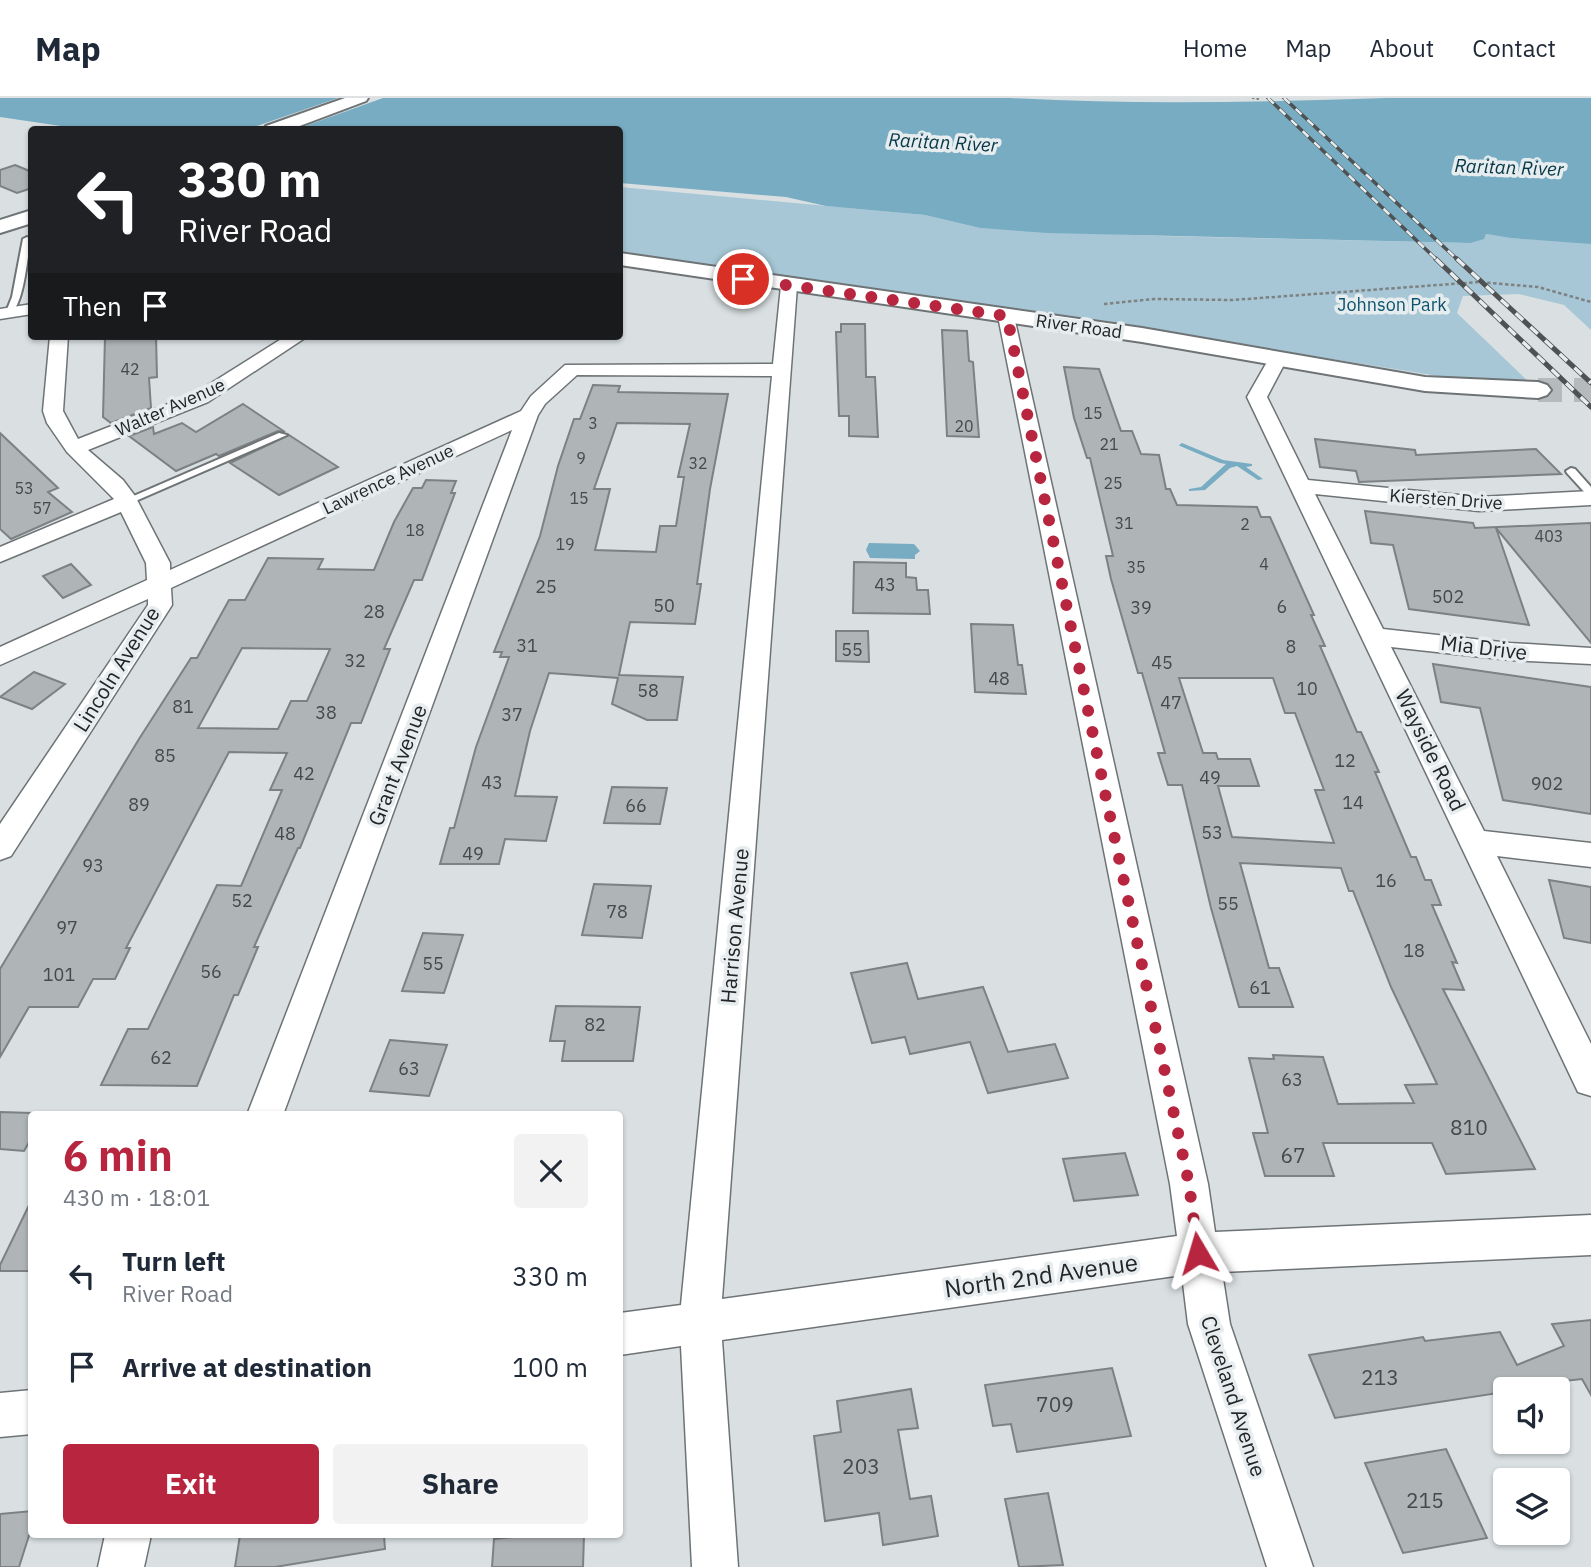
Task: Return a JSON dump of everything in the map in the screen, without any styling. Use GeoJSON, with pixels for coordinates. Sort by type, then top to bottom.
{"type":"FeatureCollection","features":[{"type":"Feature","properties":{"kind":"street"},"geometry":{"type":"LineString","coordinates":[[283,126],[360,98]]}},
{"type":"Feature","properties":{"kind":"street"},"geometry":{"type":"LineString","coordinates":[[0,227],[28,217]]}},
{"type":"Feature","properties":{"kind":"street","name":"River Road"},"geometry":{"type":"LineString","coordinates":[[623,260],[1142,335],[1425,384],[1538,390]]}},
{"type":"Feature","properties":{"kind":"street","name":"Harrison Avenue"},"geometry":{"type":"LineString","coordinates":[[715,1567],[700,1322],[789,286]]}},
{"type":"Feature","properties":{"kind":"street"},"geometry":{"type":"LineString","coordinates":[[5,313],[28,310]]}},
{"type":"Feature","properties":{"kind":"street","name":"Cleveland Avenue"},"geometry":{"type":"LineString","coordinates":[[1007,316],[1189,1184],[1209,1324],[1290,1567]]}},
{"type":"Feature","properties":{"kind":"street","name":"Lincoln Avenue"},"geometry":{"type":"LineString","coordinates":[[0,848],[160,605],[158,563],[127,501],[116,485],[74,447],[57,423],[53,411],[60,340]]}},
{"type":"Feature","properties":{"kind":"street","name":"Walter Avenue"},"geometry":{"type":"LineString","coordinates":[[74,447],[201,398],[293,340]]}},
{"type":"Feature","properties":{"kind":"street"},"geometry":{"type":"LineString","coordinates":[[1279,402],[1289,361]]}},
{"type":"Feature","properties":{"kind":"street","name":"Wayside Road"},"geometry":{"type":"LineString","coordinates":[[1289,361],[1258,397],[1279,402],[1301,486],[1591,1080]]}},
{"type":"Feature","properties":{"kind":"street","name":"Lawrence Avenue"},"geometry":{"type":"LineString","coordinates":[[0,657],[528,415],[538,400],[572,369],[782,370]]}},
{"type":"Feature","properties":{"kind":"street","name":"Grant Avenue"},"geometry":{"type":"LineString","coordinates":[[266,1111],[528,415]]}},
{"type":"Feature","properties":{"kind":"street","name":"Kiersten Drive"},"geometry":{"type":"LineString","coordinates":[[1301,486],[1479,504],[1591,496]]}},
{"type":"Feature","properties":{"kind":"street"},"geometry":{"type":"LineString","coordinates":[[0,555],[127,501]]}},
{"type":"Feature","properties":{"kind":"street","name":"Mia Drive"},"geometry":{"type":"LineString","coordinates":[[1376,637],[1557,656],[1591,656]]}},
{"type":"Feature","properties":{"kind":"street"},"geometry":{"type":"LineString","coordinates":[[1477,842],[1591,855]]}},
{"type":"Feature","properties":{"kind":"street","name":"North 2nd Avenue"},"geometry":{"type":"LineString","coordinates":[[623,1334],[1198,1253],[1591,1235]]}},
{"type":"Feature","properties":{"kind":"street"},"geometry":{"type":"LineString","coordinates":[[0,1415],[28,1412]]}},
{"type":"Feature","properties":{"kind":"street"},"geometry":{"type":"LineString","coordinates":[[121,1567],[127,1538]]}},
{"type":"Feature","properties":{"kind":"lane"},"geometry":{"type":"LineString","coordinates":[[5,313],[16,297],[27,239]]}},
{"type":"Feature","properties":{"kind":"lane"},"geometry":{"type":"LineString","coordinates":[[127,501],[282,435]]}},
{"type":"Feature","properties":{"kind":"lane"},"geometry":{"type":"LineString","coordinates":[[1570,471],[1591,496]]}},
{"type":"Feature","properties":{"kind":"path"},"geometry":{"type":"LineString","coordinates":[[1252,98],[1259,99]]}},
{"type":"Feature","properties":{"kind":"path"},"geometry":{"type":"LineString","coordinates":[[1099,305],[1154,299],[1233,300],[1479,282],[1538,287],[1591,302]]}},
{"type":"Feature","properties":{"kind":"green space","name":"Johnson Park"},"geometry":{"type":"Polygon","coordinates":[[[623,187],[925,215],[980,228],[1157,236],[1471,243],[1483,239],[1486,234],[1583,242],[1591,244],[1591,330],[1564,305],[1519,294],[1463,296],[1457,313],[1530,383],[1451,378],[1154,331],[810,282],[623,251],[623,187]]]}},
{"type":"Feature","properties":{"kind":"water","name":"Raritan River"},"geometry":{"type":"Polygon","coordinates":[[[0,98],[1010,98],[1246,102],[1388,98],[1591,98],[1591,244],[1486,234],[1484,239],[1471,243],[1048,233],[980,228],[925,215],[826,206],[786,197],[623,183],[623,126],[61,126],[0,117],[0,98]]]}},
{"type":"Feature","properties":{"kind":"water"},"geometry":{"type":"Polygon","coordinates":[[[869,543],[914,544],[920,551],[915,555],[915,559],[870,558],[866,550],[869,543]]]}},
{"type":"Feature","properties":{"kind":"pier"},"geometry":{"type":"Polygon","coordinates":[[[338,98],[383,98],[305,126],[257,126],[338,98]]]}},
{"type":"Feature","properties":{"kind":"building"},"geometry":{"type":"Polygon","coordinates":[[[15,165],[28,170],[28,189],[17,193],[0,186],[0,170],[15,165]]]}},
{"type":"Feature","properties":{"kind":"building"},"geometry":{"type":"Polygon","coordinates":[[[841,324],[865,324],[866,377],[875,377],[878,437],[849,436],[849,416],[839,416],[836,332],[841,332],[841,324]]]}},
{"type":"Feature","properties":{"kind":"building"},"geometry":{"type":"Polygon","coordinates":[[[942,330],[967,331],[969,361],[973,362],[979,437],[947,436],[942,330]]]}},
{"type":"Feature","properties":{"kind":"building"},"geometry":{"type":"Polygon","coordinates":[[[105,340],[156,340],[157,377],[149,378],[151,408],[111,423],[103,417],[105,340]]]}},
{"type":"Feature","properties":{"kind":"building"},"geometry":{"type":"Polygon","coordinates":[[[1064,367],[1099,369],[1121,431],[1132,431],[1141,454],[1159,455],[1166,489],[1170,489],[1177,505],[1257,507],[1261,517],[1270,517],[1314,615],[1311,615],[1325,646],[1320,646],[1357,732],[1361,732],[1379,772],[1375,772],[1411,857],[1416,857],[1425,880],[1431,880],[1441,905],[1432,905],[1457,963],[1452,962],[1464,990],[1443,989],[1535,1169],[1446,1174],[1432,1143],[1323,1143],[1334,1176],[1265,1176],[1253,1133],[1268,1133],[1249,1058],[1274,1059],[1273,1055],[1323,1057],[1338,1104],[1414,1103],[1405,1085],[1437,1084],[1391,987],[1353,891],[1349,891],[1341,868],[1240,863],[1269,968],[1279,968],[1293,1007],[1239,1007],[1211,908],[1182,785],[1168,785],[1158,753],[1165,753],[1111,579],[1106,556],[1113,556],[1090,458],[1087,458],[1074,418],[1064,367]],[[1179,678],[1203,753],[1216,753],[1218,759],[1250,759],[1259,786],[1218,786],[1232,837],[1334,843],[1315,790],[1324,790],[1295,713],[1285,713],[1273,678],[1179,678]]]}},
{"type":"Feature","properties":{"kind":"building"},"geometry":{"type":"Polygon","coordinates":[[[593,385],[620,386],[618,392],[728,394],[710,489],[697,584],[701,584],[695,624],[630,622],[619,675],[683,677],[677,720],[647,720],[612,704],[618,678],[549,673],[530,731],[515,796],[557,797],[546,841],[505,839],[499,864],[440,864],[450,828],[454,828],[476,747],[509,657],[500,657],[502,652],[494,652],[540,536],[558,466],[574,419],[580,419],[593,385]],[[617,423],[594,489],[610,489],[595,550],[656,552],[660,526],[676,526],[684,477],[678,477],[690,424],[617,423]]]}},
{"type":"Feature","properties":{"kind":"building"},"geometry":{"type":"Polygon","coordinates":[[[243,404],[285,432],[278,431],[176,471],[129,436],[153,427],[154,434],[182,423],[196,432],[243,404]]]}},
{"type":"Feature","properties":{"kind":"building"},"geometry":{"type":"Polygon","coordinates":[[[0,433],[58,488],[48,492],[72,512],[11,539],[0,529],[0,433]]]}},
{"type":"Feature","properties":{"kind":"building"},"geometry":{"type":"Polygon","coordinates":[[[289,435],[338,467],[279,495],[230,463],[289,435]]]}},
{"type":"Feature","properties":{"kind":"building"},"geometry":{"type":"Polygon","coordinates":[[[1315,439],[1415,450],[1416,455],[1536,449],[1561,474],[1359,482],[1356,471],[1320,467],[1315,439]]]}},
{"type":"Feature","properties":{"kind":"building"},"geometry":{"type":"Polygon","coordinates":[[[426,480],[456,481],[451,493],[455,493],[422,580],[414,580],[384,649],[390,649],[361,723],[351,723],[300,848],[254,947],[258,947],[238,995],[234,995],[197,1086],[101,1085],[128,1029],[148,1029],[217,885],[241,886],[282,790],[270,790],[287,753],[229,752],[126,948],[130,948],[115,979],[93,979],[78,1007],[29,1007],[0,1057],[0,969],[139,739],[191,658],[197,658],[229,600],[245,600],[268,558],[323,559],[318,569],[374,570],[394,522],[413,488],[422,488],[426,480]],[[242,648],[198,728],[278,729],[291,701],[307,701],[330,649],[242,648]]]}},
{"type":"Feature","properties":{"kind":"building"},"geometry":{"type":"Polygon","coordinates":[[[1365,511],[1473,523],[1475,528],[1591,523],[1591,643],[1496,528],[1529,625],[1409,609],[1393,545],[1371,543],[1365,511]]]}},
{"type":"Feature","properties":{"kind":"building"},"geometry":{"type":"Polygon","coordinates":[[[854,562],[906,563],[906,577],[916,578],[917,590],[928,590],[930,614],[853,613],[854,562]]]}},
{"type":"Feature","properties":{"kind":"building"},"geometry":{"type":"Polygon","coordinates":[[[71,564],[91,585],[63,598],[43,576],[71,564]]]}},
{"type":"Feature","properties":{"kind":"building"},"geometry":{"type":"Polygon","coordinates":[[[971,624],[1013,625],[1018,665],[1022,665],[1026,694],[975,692],[971,624]]]}},
{"type":"Feature","properties":{"kind":"building"},"geometry":{"type":"Polygon","coordinates":[[[836,631],[868,631],[869,662],[836,661],[836,631]]]}},
{"type":"Feature","properties":{"kind":"building"},"geometry":{"type":"Polygon","coordinates":[[[1433,664],[1591,687],[1591,814],[1503,800],[1480,708],[1441,702],[1433,664]]]}},
{"type":"Feature","properties":{"kind":"building"},"geometry":{"type":"Polygon","coordinates":[[[34,672],[65,684],[32,709],[0,697],[34,672]]]}},
{"type":"Feature","properties":{"kind":"building"},"geometry":{"type":"Polygon","coordinates":[[[612,787],[667,788],[660,824],[604,823],[612,787]]]}},
{"type":"Feature","properties":{"kind":"building"},"geometry":{"type":"Polygon","coordinates":[[[1549,880],[1591,887],[1591,943],[1564,938],[1549,880]]]}},
{"type":"Feature","properties":{"kind":"building"},"geometry":{"type":"Polygon","coordinates":[[[594,884],[651,886],[642,938],[582,935],[594,884]]]}},
{"type":"Feature","properties":{"kind":"building"},"geometry":{"type":"Polygon","coordinates":[[[423,933],[463,935],[444,993],[402,991],[423,933]]]}},
{"type":"Feature","properties":{"kind":"building"},"geometry":{"type":"Polygon","coordinates":[[[907,963],[918,999],[983,987],[1008,1052],[1055,1044],[1068,1078],[988,1093],[970,1042],[910,1054],[905,1037],[872,1043],[851,973],[907,963]]]}},
{"type":"Feature","properties":{"kind":"building"},"geometry":{"type":"Polygon","coordinates":[[[556,1006],[640,1007],[633,1061],[562,1061],[565,1041],[550,1041],[556,1006]]]}},
{"type":"Feature","properties":{"kind":"building"},"geometry":{"type":"Polygon","coordinates":[[[390,1040],[447,1045],[429,1096],[370,1091],[390,1040]]]}},
{"type":"Feature","properties":{"kind":"building"},"geometry":{"type":"Polygon","coordinates":[[[0,1112],[28,1113],[28,1144],[24,1151],[0,1149],[0,1112]]]}},
{"type":"Feature","properties":{"kind":"building"},"geometry":{"type":"Polygon","coordinates":[[[1125,1153],[1138,1195],[1074,1201],[1063,1159],[1125,1153]]]}},
{"type":"Feature","properties":{"kind":"building"},"geometry":{"type":"Polygon","coordinates":[[[28,1207],[28,1271],[0,1271],[0,1265],[28,1207]]]}},
{"type":"Feature","properties":{"kind":"building"},"geometry":{"type":"Polygon","coordinates":[[[1591,1320],[1591,1395],[1582,1379],[1493,1377],[1493,1394],[1335,1418],[1309,1355],[1423,1337],[1425,1341],[1500,1332],[1517,1365],[1564,1346],[1552,1324],[1591,1320]]]}},
{"type":"Feature","properties":{"kind":"building"},"geometry":{"type":"Polygon","coordinates":[[[1112,1368],[1131,1436],[1017,1452],[1011,1424],[993,1426],[985,1385],[1112,1368]]]}},
{"type":"Feature","properties":{"kind":"building"},"geometry":{"type":"Polygon","coordinates":[[[911,1389],[918,1428],[898,1430],[910,1499],[931,1496],[938,1536],[883,1545],[879,1513],[825,1521],[814,1436],[841,1432],[837,1401],[911,1389]]]}},
{"type":"Feature","properties":{"kind":"building"},"geometry":{"type":"Polygon","coordinates":[[[1446,1449],[1487,1538],[1403,1553],[1365,1463],[1446,1449]]]}},
{"type":"Feature","properties":{"kind":"building"},"geometry":{"type":"Polygon","coordinates":[[[1048,1493],[1063,1565],[1019,1567],[1005,1499],[1048,1493]]]}},
{"type":"Feature","properties":{"kind":"building"},"geometry":{"type":"Polygon","coordinates":[[[28,1511],[28,1538],[19,1567],[0,1567],[0,1514],[28,1511]]]}},
{"type":"Feature","properties":{"kind":"building"},"geometry":{"type":"Polygon","coordinates":[[[240,1538],[384,1538],[385,1549],[275,1567],[235,1567],[240,1538]]]}},
{"type":"Feature","properties":{"kind":"building"},"geometry":{"type":"Polygon","coordinates":[[[584,1538],[583,1567],[492,1567],[494,1539],[584,1538]]]}},
{"type":"Feature","properties":{"kind":"waterway"},"geometry":{"type":"LineString","coordinates":[[1182,445],[1222,462],[1250,465]]}},
{"type":"Feature","properties":{"kind":"waterway"},"geometry":{"type":"LineString","coordinates":[[1191,490],[1203,489],[1228,466],[1234,465]]}},
{"type":"Feature","properties":{"kind":"waterway"},"geometry":{"type":"LineString","coordinates":[[1242,467],[1260,479]]}},
{"type":"Feature","properties":{"kind":"tunnel"},"geometry":{"type":"LineString","coordinates":[[1538,390],[1591,390]]}},
{"type":"Feature","properties":{"kind":"railway"},"geometry":{"type":"LineString","coordinates":[[1268,98],[1438,261]]}},
{"type":"Feature","properties":{"kind":"railway"},"geometry":{"type":"LineString","coordinates":[[1284,98],[1459,261]]}},
{"type":"Feature","properties":{"kind":"railway"},"geometry":{"type":"LineString","coordinates":[[1436,259],[1591,407]]}},
{"type":"Feature","properties":{"kind":"railway"},"geometry":{"type":"LineString","coordinates":[[1457,259],[1591,383]]}},
{"type":"Feature","properties":{"kind":"route"},"geometry":{"type":"LineString","coordinates":[[743,279],[1007,316],[1189,1184],[1198,1253]]}}]}
